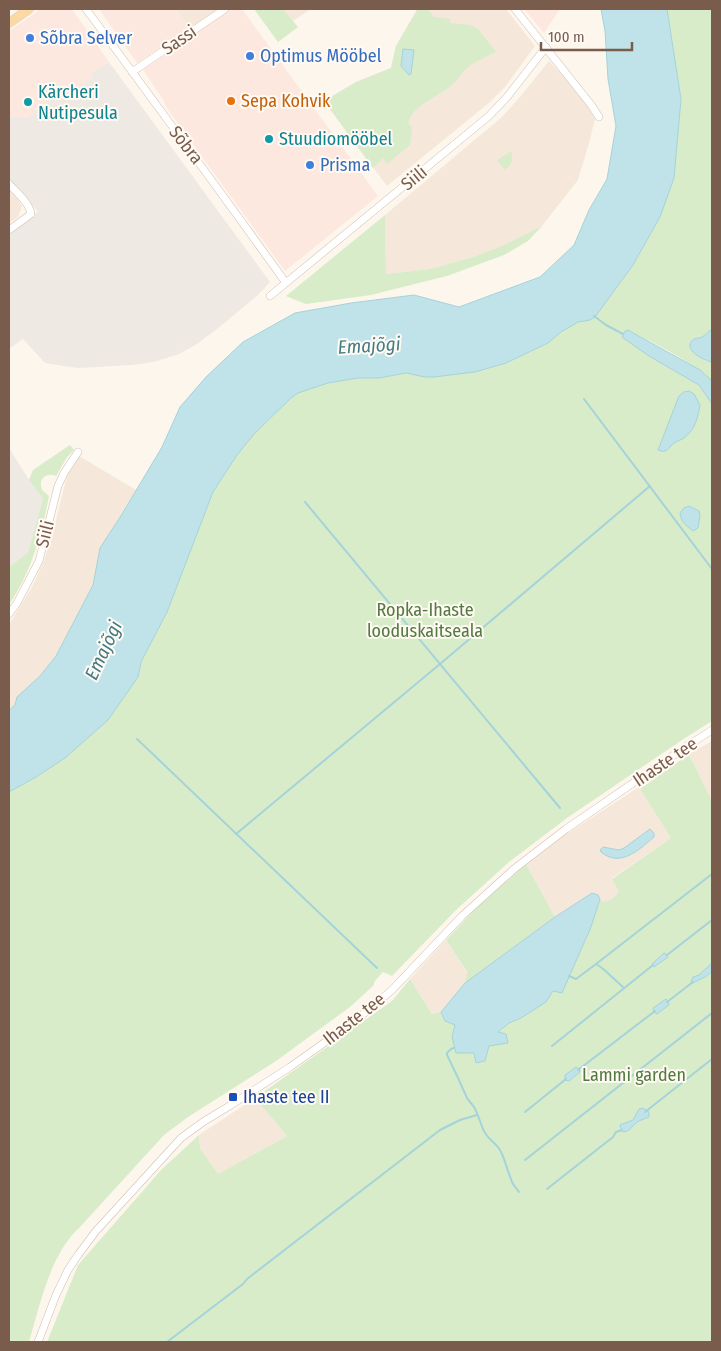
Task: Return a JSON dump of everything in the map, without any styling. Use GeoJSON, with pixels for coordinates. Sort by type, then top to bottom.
{"type":"FeatureCollection","features":[{"type":"Feature","properties":{"kind":"main road"},"geometry":{"type":"LineString","coordinates":[[9,23],[29,9]]}},
{"type":"Feature","properties":{"kind":"street","name":"Sõbra"},"geometry":{"type":"LineString","coordinates":[[86,9],[286,283]]}},
{"type":"Feature","properties":{"kind":"street","name":"Sassi"},"geometry":{"type":"LineString","coordinates":[[132,72],[225,9]]}},
{"type":"Feature","properties":{"kind":"street"},"geometry":{"type":"LineString","coordinates":[[515,9],[599,117]]}},
{"type":"Feature","properties":{"kind":"street","name":"Siili"},"geometry":{"type":"LineString","coordinates":[[270,296],[489,116],[508,97],[546,48]]}},
{"type":"Feature","properties":{"kind":"street"},"geometry":{"type":"LineString","coordinates":[[9,184],[25,202],[31,214],[9,230]]}},
{"type":"Feature","properties":{"kind":"street","name":"Siili"},"geometry":{"type":"LineString","coordinates":[[9,614],[17,603],[38,561],[58,486],[71,460],[78,452]]}},
{"type":"Feature","properties":{"kind":"street","name":"Ihaste tee"},"geometry":{"type":"LineString","coordinates":[[38,1342],[56,1295],[68,1270],[78,1255],[96,1231],[181,1138],[290,1067],[355,1021],[385,996],[462,916],[514,869],[566,829],[712,730]]}},
{"type":"Feature","properties":{"kind":"shaded area"},"geometry":{"type":"Polygon","coordinates":[[[41,9],[72,9],[109,62],[91,74],[93,78],[61,102],[54,98],[27,118],[9,116],[9,31],[41,9]]]}},
{"type":"Feature","properties":{"kind":"shaded area"},"geometry":{"type":"Polygon","coordinates":[[[99,9],[176,9],[189,28],[137,63],[99,9]]]}},
{"type":"Feature","properties":{"kind":"shaded area"},"geometry":{"type":"Polygon","coordinates":[[[176,9],[219,9],[189,28],[176,9]]]}},
{"type":"Feature","properties":{"kind":"shaded area"},"geometry":{"type":"Polygon","coordinates":[[[231,9],[242,9],[378,196],[285,271],[168,110],[143,70],[231,9]]]}},
{"type":"Feature","properties":{"kind":"shaded area"},"geometry":{"type":"Polygon","coordinates":[[[283,9],[311,9],[293,21],[283,9]]]}},
{"type":"Feature","properties":{"kind":"shaded area"},"geometry":{"type":"Polygon","coordinates":[[[417,9],[506,9],[535,46],[505,87],[490,102],[387,186],[324,101],[356,82],[391,68],[396,46],[417,9]]]}},
{"type":"Feature","properties":{"kind":"shaded area"},"geometry":{"type":"Polygon","coordinates":[[[524,9],[560,9],[544,33],[524,9]]]}},
{"type":"Feature","properties":{"kind":"shaded area"},"geometry":{"type":"Polygon","coordinates":[[[549,61],[573,87],[595,119],[578,180],[542,226],[506,244],[473,257],[430,269],[386,274],[385,215],[502,117],[549,61]]]}},
{"type":"Feature","properties":{"kind":"shaded area"},"geometry":{"type":"Polygon","coordinates":[[[109,62],[270,282],[257,296],[217,329],[197,344],[179,354],[154,362],[132,365],[79,368],[45,363],[23,339],[9,349],[9,234],[38,212],[9,179],[9,116],[27,118],[54,98],[61,101],[93,78],[90,74],[109,62]]]}},
{"type":"Feature","properties":{"kind":"shaded area"},"geometry":{"type":"Polygon","coordinates":[[[9,188],[22,206],[18,217],[9,223],[9,188]]]}},
{"type":"Feature","properties":{"kind":"shaded area"},"geometry":{"type":"Polygon","coordinates":[[[9,448],[43,499],[28,554],[9,567],[9,448]]]}},
{"type":"Feature","properties":{"kind":"shaded area"},"geometry":{"type":"Polygon","coordinates":[[[79,456],[136,490],[100,548],[93,585],[56,656],[40,676],[17,697],[15,705],[9,710],[9,624],[32,587],[44,561],[66,480],[79,456]]]}},
{"type":"Feature","properties":{"kind":"shaded area"},"geometry":{"type":"Polygon","coordinates":[[[712,741],[712,801],[689,754],[712,741]]]}},
{"type":"Feature","properties":{"kind":"shaded area"},"geometry":{"type":"Polygon","coordinates":[[[639,787],[671,838],[612,878],[619,892],[612,899],[603,902],[598,895],[592,893],[555,917],[526,864],[562,837],[639,787]]]}},
{"type":"Feature","properties":{"kind":"shaded area"},"geometry":{"type":"Polygon","coordinates":[[[446,940],[467,973],[465,983],[441,1012],[432,1014],[410,979],[446,940]]]}},
{"type":"Feature","properties":{"kind":"shaded area"},"geometry":{"type":"Polygon","coordinates":[[[255,1098],[287,1136],[218,1174],[200,1148],[199,1135],[255,1098]]]}},
{"type":"Feature","properties":{"kind":"green space"},"geometry":{"type":"Polygon","coordinates":[[[254,9],[283,9],[298,27],[278,42],[254,9]]]}},
{"type":"Feature","properties":{"kind":"green space"},"geometry":{"type":"Polygon","coordinates":[[[418,9],[428,9],[434,17],[451,19],[450,23],[471,25],[478,29],[496,52],[468,67],[446,90],[415,110],[408,123],[412,128],[410,145],[387,164],[383,158],[373,168],[324,101],[356,82],[391,68],[396,46],[418,9]]]}},
{"type":"Feature","properties":{"kind":"green space","name":"Ropka-Ihaste looduskaitseala"},"geometry":{"type":"Polygon","coordinates":[[[667,9],[712,9],[712,329],[703,337],[694,339],[705,361],[712,362],[712,384],[708,378],[688,362],[628,330],[625,331],[649,356],[699,385],[712,404],[712,721],[567,818],[509,862],[456,910],[392,976],[383,972],[374,982],[374,985],[350,1007],[276,1061],[188,1117],[164,1135],[70,1238],[61,1251],[47,1281],[29,1342],[9,1342],[9,792],[65,758],[108,720],[138,677],[141,662],[167,612],[213,492],[237,455],[254,434],[291,398],[298,393],[328,383],[358,378],[379,378],[406,373],[434,377],[476,372],[506,363],[548,343],[579,321],[590,320],[595,317],[633,265],[660,217],[681,99],[667,9]]]}},
{"type":"Feature","properties":{"kind":"green space"},"geometry":{"type":"Polygon","coordinates":[[[511,151],[512,162],[505,170],[497,160],[511,151]]]}},
{"type":"Feature","properties":{"kind":"green space"},"geometry":{"type":"Polygon","coordinates":[[[385,215],[386,274],[430,269],[473,257],[506,244],[542,226],[528,241],[504,255],[447,276],[371,295],[306,304],[286,296],[385,215]]]}},
{"type":"Feature","properties":{"kind":"green space"},"geometry":{"type":"Polygon","coordinates":[[[70,445],[74,450],[67,457],[56,476],[49,475],[42,480],[42,490],[49,496],[43,525],[30,566],[9,605],[9,567],[28,553],[43,499],[29,480],[33,470],[70,445]]]}},
{"type":"Feature","properties":{"kind":"green space","name":"Lammi garden"},"geometry":{"type":"Polygon","coordinates":[[[689,754],[712,801],[712,1342],[47,1342],[78,1265],[162,1169],[199,1135],[200,1148],[218,1174],[287,1136],[255,1098],[392,1001],[410,979],[432,1014],[441,1012],[445,1021],[456,1025],[452,1037],[474,1053],[476,1063],[485,1061],[489,1046],[498,1032],[509,1023],[521,1018],[532,1010],[553,991],[578,955],[591,927],[600,899],[603,902],[612,899],[619,892],[612,879],[671,838],[640,789],[689,754]]]}},
{"type":"Feature","properties":{"kind":"green space"},"geometry":{"type":"Polygon","coordinates":[[[526,864],[555,917],[465,983],[467,972],[446,940],[479,905],[526,864]]]}},
{"type":"Feature","properties":{"kind":"water","name":"Emajõgi"},"geometry":{"type":"Polygon","coordinates":[[[601,9],[667,9],[681,99],[674,178],[660,217],[633,265],[595,317],[578,322],[561,332],[548,343],[506,363],[475,372],[434,377],[406,373],[379,378],[358,378],[328,383],[298,393],[291,398],[254,434],[237,455],[213,492],[167,612],[141,662],[138,677],[108,720],[65,758],[9,792],[9,710],[15,705],[17,697],[40,676],[56,656],[93,585],[100,548],[162,447],[180,407],[206,377],[243,342],[295,313],[351,303],[414,295],[459,307],[540,277],[574,245],[589,210],[607,179],[616,126],[608,79],[605,31],[601,9]]]}},
{"type":"Feature","properties":{"kind":"water"},"geometry":{"type":"Polygon","coordinates":[[[403,49],[414,50],[411,74],[409,75],[401,66],[403,49]]]}},
{"type":"Feature","properties":{"kind":"water"},"geometry":{"type":"Polygon","coordinates":[[[712,329],[712,362],[693,352],[690,345],[693,339],[702,337],[712,329]]]}},
{"type":"Feature","properties":{"kind":"water"},"geometry":{"type":"Polygon","coordinates":[[[628,330],[700,370],[711,380],[712,404],[699,385],[649,356],[622,337],[625,331],[628,330]]]}},
{"type":"Feature","properties":{"kind":"water"},"geometry":{"type":"Polygon","coordinates":[[[689,391],[694,394],[700,405],[694,427],[667,450],[658,450],[679,396],[689,391]]]}},
{"type":"Feature","properties":{"kind":"water"},"geometry":{"type":"Polygon","coordinates":[[[689,506],[699,511],[700,515],[698,528],[693,531],[683,522],[680,513],[689,506]]]}},
{"type":"Feature","properties":{"kind":"water"},"geometry":{"type":"Polygon","coordinates":[[[650,829],[654,833],[654,837],[636,852],[622,858],[608,856],[600,850],[603,847],[619,850],[624,848],[650,829]]]}},
{"type":"Feature","properties":{"kind":"water"},"geometry":{"type":"Polygon","coordinates":[[[592,893],[598,895],[600,899],[591,927],[562,993],[553,991],[546,1002],[521,1018],[509,1023],[498,1032],[506,1034],[508,1043],[489,1046],[485,1061],[476,1063],[474,1053],[456,1053],[452,1037],[455,1025],[445,1021],[441,1012],[465,983],[555,917],[592,893]]]}},
{"type":"Feature","properties":{"kind":"water"},"geometry":{"type":"Polygon","coordinates":[[[664,953],[668,957],[654,967],[652,964],[664,953]]]}},
{"type":"Feature","properties":{"kind":"water"},"geometry":{"type":"Polygon","coordinates":[[[712,963],[712,971],[710,973],[693,983],[691,982],[693,977],[699,975],[712,963]]]}},
{"type":"Feature","properties":{"kind":"water"},"geometry":{"type":"Polygon","coordinates":[[[666,999],[669,1005],[657,1014],[654,1012],[653,1008],[666,999]]]}},
{"type":"Feature","properties":{"kind":"water"},"geometry":{"type":"Polygon","coordinates":[[[576,1067],[580,1072],[569,1081],[565,1080],[565,1075],[576,1067]]]}},
{"type":"Feature","properties":{"kind":"water"},"geometry":{"type":"Polygon","coordinates":[[[643,1108],[649,1112],[649,1117],[638,1121],[629,1130],[623,1132],[620,1125],[633,1120],[639,1109],[643,1108]]]}},
{"type":"Feature","properties":{"kind":"waterway"},"geometry":{"type":"LineString","coordinates":[[594,316],[623,334]]}},
{"type":"Feature","properties":{"kind":"waterway"},"geometry":{"type":"LineString","coordinates":[[584,399],[712,569]]}},
{"type":"Feature","properties":{"kind":"waterway"},"geometry":{"type":"LineString","coordinates":[[236,834],[650,486]]}},
{"type":"Feature","properties":{"kind":"waterway"},"geometry":{"type":"LineString","coordinates":[[305,502],[560,808]]}},
{"type":"Feature","properties":{"kind":"waterway"},"geometry":{"type":"LineString","coordinates":[[137,739],[377,968]]}},
{"type":"Feature","properties":{"kind":"waterway"},"geometry":{"type":"LineString","coordinates":[[596,964],[712,874]]}},
{"type":"Feature","properties":{"kind":"waterway"},"geometry":{"type":"LineString","coordinates":[[667,955],[712,920]]}},
{"type":"Feature","properties":{"kind":"waterway"},"geometry":{"type":"LineString","coordinates":[[569,976],[576,979],[596,964],[624,988]]}},
{"type":"Feature","properties":{"kind":"waterway"},"geometry":{"type":"LineString","coordinates":[[552,1046],[653,965]]}},
{"type":"Feature","properties":{"kind":"waterway"},"geometry":{"type":"LineString","coordinates":[[667,1002],[693,982]]}},
{"type":"Feature","properties":{"kind":"waterway"},"geometry":{"type":"LineString","coordinates":[[578,1070],[655,1011]]}},
{"type":"Feature","properties":{"kind":"waterway"},"geometry":{"type":"LineString","coordinates":[[525,1160],[712,1013]]}},
{"type":"Feature","properties":{"kind":"waterway"},"geometry":{"type":"LineString","coordinates":[[454,1048],[447,1055],[484,1132],[500,1150],[512,1183],[519,1192]]}},
{"type":"Feature","properties":{"kind":"waterway"},"geometry":{"type":"LineString","coordinates":[[645,1112],[712,1059]]}},
{"type":"Feature","properties":{"kind":"waterway"},"geometry":{"type":"LineString","coordinates":[[525,1112],[566,1079]]}},
{"type":"Feature","properties":{"kind":"waterway"},"geometry":{"type":"LineString","coordinates":[[167,1342],[440,1130],[460,1120],[477,1115]]}},
{"type":"Feature","properties":{"kind":"waterway"},"geometry":{"type":"LineString","coordinates":[[547,1189],[613,1137],[616,1132],[622,1130]]}},
{"type":"Feature","properties":{"kind":"place","name":"Sõbra Selver"},"geometry":{"type":"Point","coordinates":[30,38]}},
{"type":"Feature","properties":{"kind":"place","name":"Optimus Mööbel"},"geometry":{"type":"Point","coordinates":[250,56]}},
{"type":"Feature","properties":{"kind":"place","name":"Sepa Kohvik"},"geometry":{"type":"Point","coordinates":[231,101]}},
{"type":"Feature","properties":{"kind":"place","name":"Kärcheri Nutipesula"},"geometry":{"type":"Point","coordinates":[28,102]}},
{"type":"Feature","properties":{"kind":"place","name":"Stuudiomööbel"},"geometry":{"type":"Point","coordinates":[269,139]}},
{"type":"Feature","properties":{"kind":"place","name":"Prisma"},"geometry":{"type":"Point","coordinates":[310,165]}},
{"type":"Feature","properties":{"kind":"place","name":"Ihaste tee II"},"geometry":{"type":"Point","coordinates":[233,1097]}}]}
